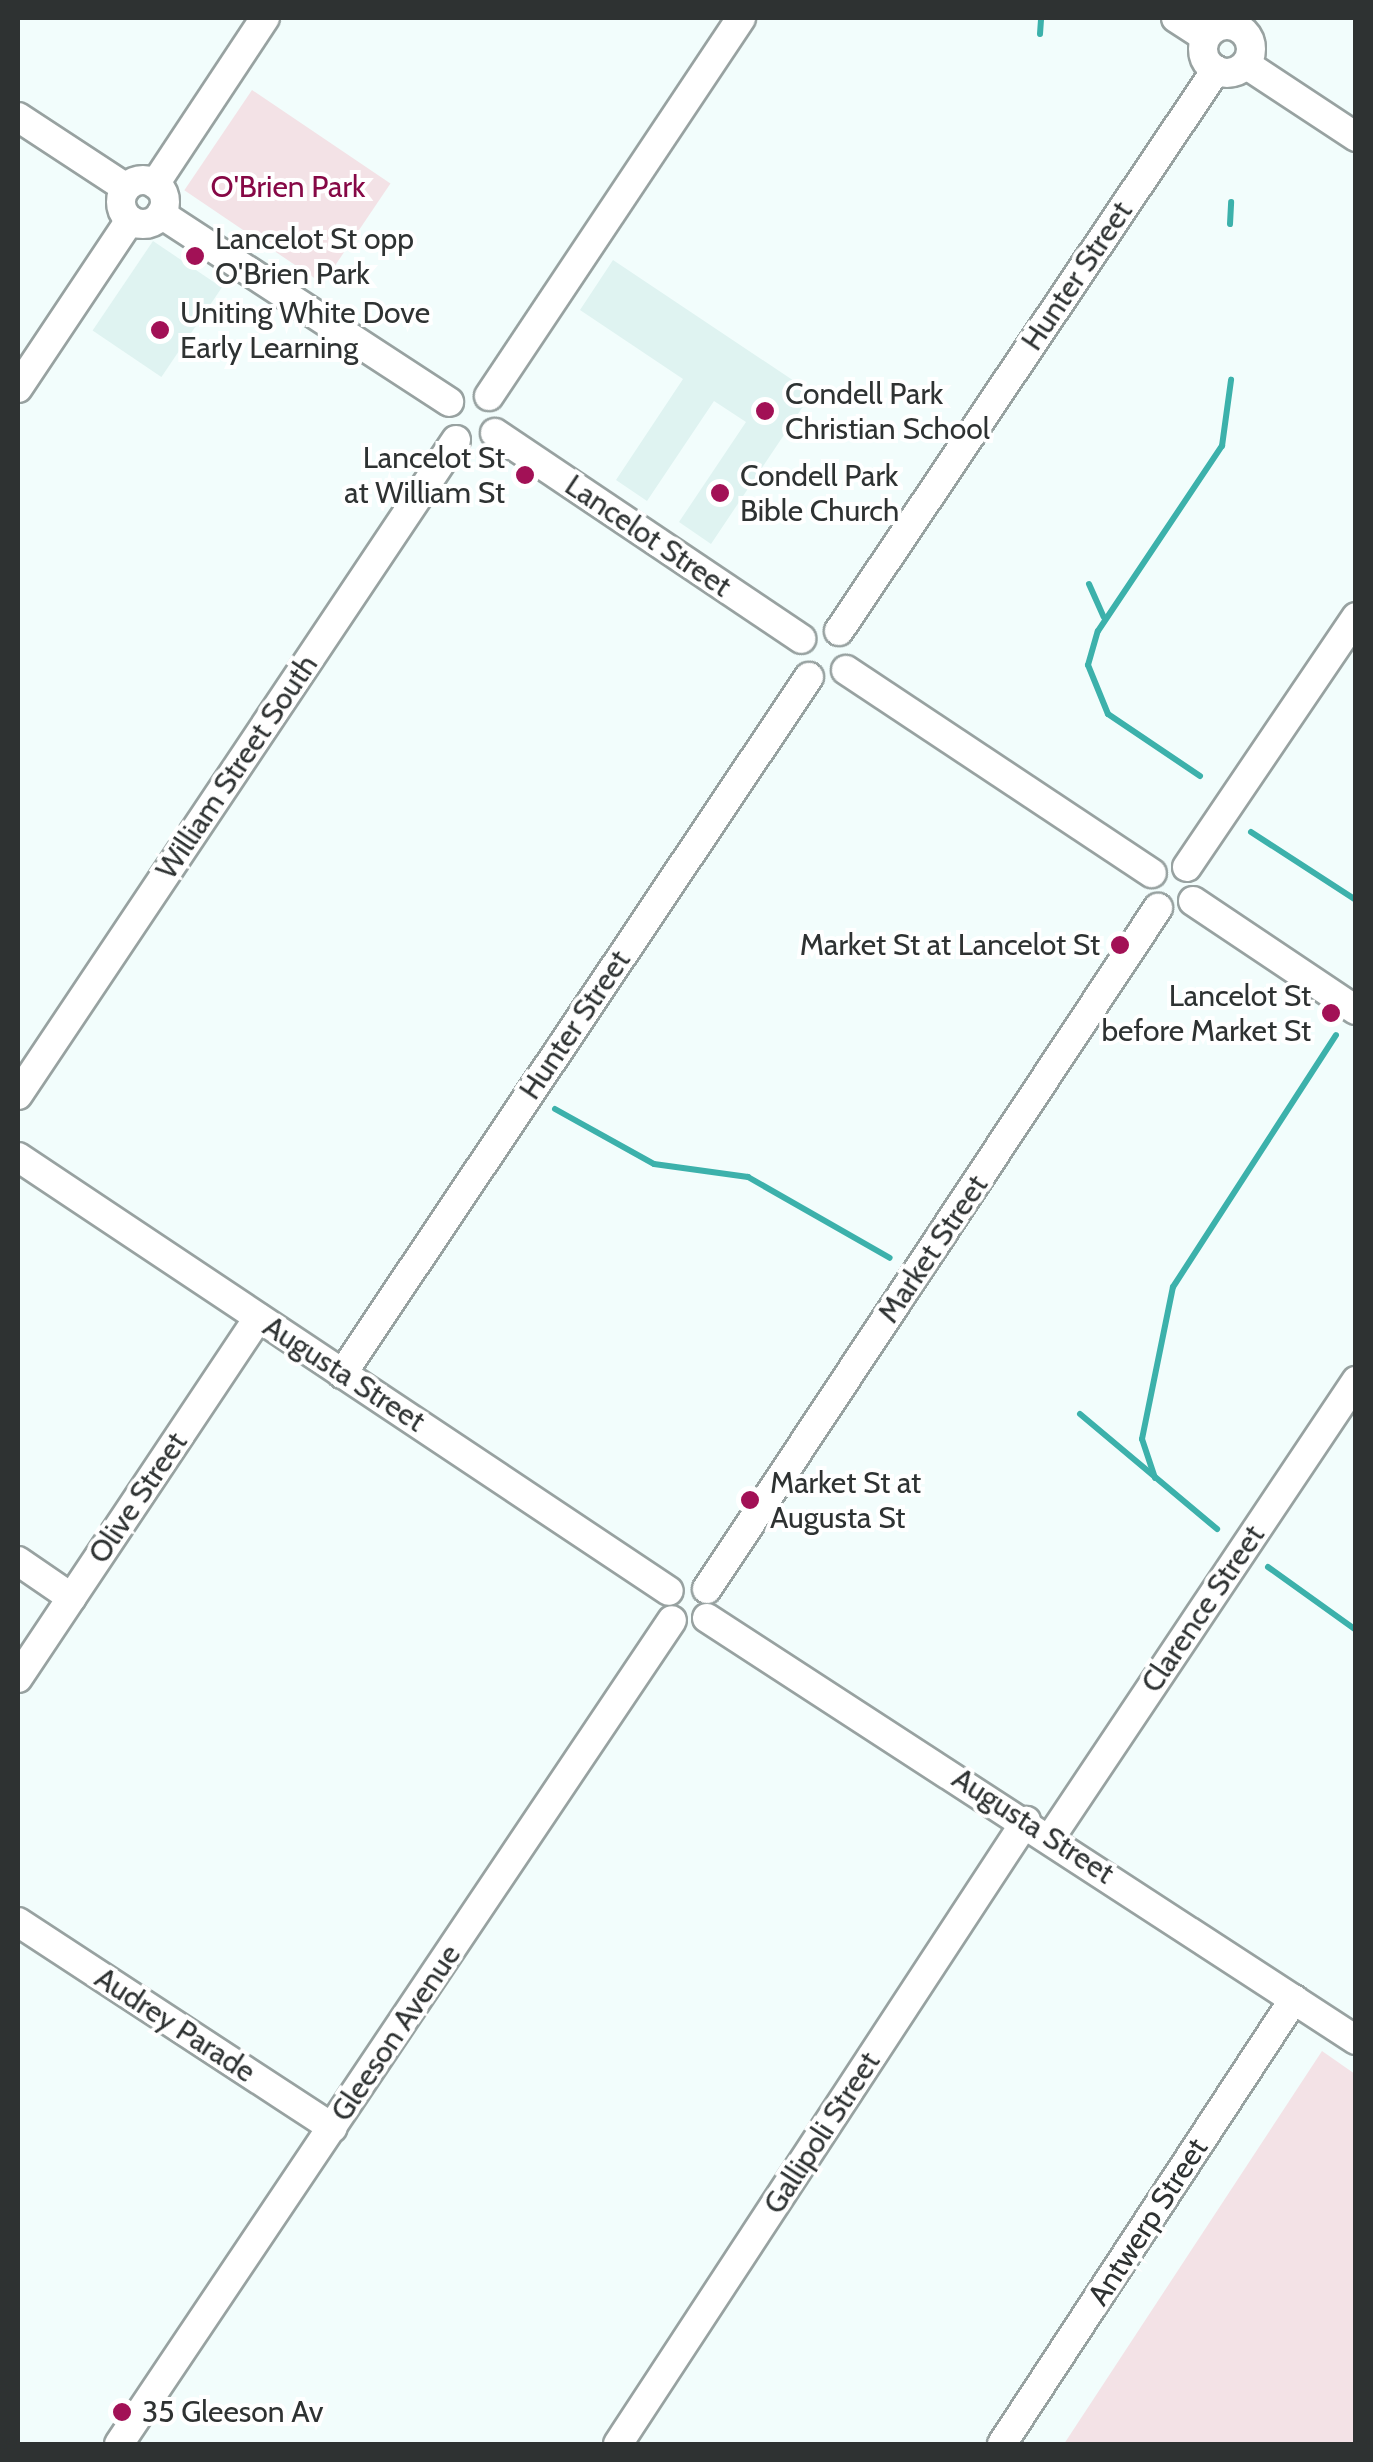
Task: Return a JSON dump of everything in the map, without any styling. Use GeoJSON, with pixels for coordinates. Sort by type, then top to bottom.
{"type":"FeatureCollection","features":[{"type":"Feature","properties":{"kind":"street"},"geometry":{"type":"LineString","coordinates":[[161,214],[155,184],[265,18]]}},
{"type":"Feature","properties":{"kind":"street"},"geometry":{"type":"LineString","coordinates":[[489,396],[472,390],[449,402],[444,418],[456,440],[472,445],[495,433],[489,396],[741,18]]}},
{"type":"Feature","properties":{"kind":"street"},"geometry":{"type":"LineString","coordinates":[[1176,18],[1205,37]]}},
{"type":"Feature","properties":{"kind":"street"},"geometry":{"type":"LineString","coordinates":[[1248,65],[1247,24],[1217,27],[1205,37],[1204,59],[1216,70],[1248,65],[1356,137]]}},
{"type":"Feature","properties":{"kind":"street","name":"Hunter Street"},"geometry":{"type":"LineString","coordinates":[[839,631],[1216,70]]}},
{"type":"Feature","properties":{"kind":"street"},"geometry":{"type":"LineString","coordinates":[[18,117],[126,188],[155,184]]}},
{"type":"Feature","properties":{"kind":"street"},"geometry":{"type":"LineString","coordinates":[[126,188],[121,205],[130,220]]}},
{"type":"Feature","properties":{"kind":"street"},"geometry":{"type":"LineString","coordinates":[[18,388],[130,220],[161,214],[449,402]]}},
{"type":"Feature","properties":{"kind":"street","name":"Lancelot Street"},"geometry":{"type":"LineString","coordinates":[[495,433],[800,639]]}},
{"type":"Feature","properties":{"kind":"street","name":"William Street South"},"geometry":{"type":"LineString","coordinates":[[18,1095],[456,440]]}},
{"type":"Feature","properties":{"kind":"street"},"geometry":{"type":"LineString","coordinates":[[1356,617],[1187,867],[1193,901],[1356,1010]]}},
{"type":"Feature","properties":{"kind":"street"},"geometry":{"type":"LineString","coordinates":[[822,626],[839,631],[852,653],[846,670],[833,680],[808,677],[798,664],[800,639],[822,626]]}},
{"type":"Feature","properties":{"kind":"street"},"geometry":{"type":"LineString","coordinates":[[846,670],[1152,873]]}},
{"type":"Feature","properties":{"kind":"street","name":"Hunter Street"},"geometry":{"type":"LineString","coordinates":[[342,1374],[808,677]]}},
{"type":"Feature","properties":{"kind":"street"},"geometry":{"type":"LineString","coordinates":[[1187,867],[1168,862],[1152,873],[1148,894],[1158,908],[1175,912],[1193,901]]}},
{"type":"Feature","properties":{"kind":"street","name":"Market Street"},"geometry":{"type":"LineString","coordinates":[[706,1589],[1158,908]]}},
{"type":"Feature","properties":{"kind":"street","name":"Augusta Street"},"geometry":{"type":"LineString","coordinates":[[18,1157],[669,1591]]}},
{"type":"Feature","properties":{"kind":"street","name":"Olive Street"},"geometry":{"type":"LineString","coordinates":[[18,1678],[258,1318]]}},
{"type":"Feature","properties":{"kind":"street","name":"Clarence Street"},"geometry":{"type":"LineString","coordinates":[[1051,1837],[1356,1381]]}},
{"type":"Feature","properties":{"kind":"street"},"geometry":{"type":"LineString","coordinates":[[18,1561],[72,1598]]}},
{"type":"Feature","properties":{"kind":"street"},"geometry":{"type":"LineString","coordinates":[[690,1580],[706,1589],[708,1618],[686,1627],[672,1620],[669,1591],[690,1580]]}},
{"type":"Feature","properties":{"kind":"street","name":"Augusta Street"},"geometry":{"type":"LineString","coordinates":[[708,1618],[1051,1837],[1356,2040]]}},
{"type":"Feature","properties":{"kind":"street","name":"Gleeson Avenue"},"geometry":{"type":"LineString","coordinates":[[118,2444],[672,1620]]}},
{"type":"Feature","properties":{"kind":"street","name":"Gallipoli Street"},"geometry":{"type":"LineString","coordinates":[[618,2444],[1026,1822]]}},
{"type":"Feature","properties":{"kind":"street","name":"Audrey Parade"},"geometry":{"type":"LineString","coordinates":[[18,1922],[333,2128]]}},
{"type":"Feature","properties":{"kind":"street","name":"Antwerp Street"},"geometry":{"type":"LineString","coordinates":[[1002,2444],[1294,1998]]}},
{"type":"Feature","properties":{"kind":"shaded area"},"geometry":{"type":"Polygon","coordinates":[[[153,241],[222,287],[161,377],[93,331],[153,241]]]}},
{"type":"Feature","properties":{"kind":"shaded area","name":"Condell Park Christian School"},"geometry":{"type":"Polygon","coordinates":[[[613,260],[812,393],[711,544],[679,522],[746,422],[714,401],[647,501],[616,480],[683,379],[580,310],[613,260]]]}},
{"type":"Feature","properties":{"kind":"green space","name":"O'Brien Park"},"geometry":{"type":"Polygon","coordinates":[[[252,90],[390,183],[323,284],[184,190],[252,90]]]}},
{"type":"Feature","properties":{"kind":"green space"},"geometry":{"type":"Polygon","coordinates":[[[1322,2051],[1355,2074],[1355,2444],[1064,2444],[1322,2051]]]}},
{"type":"Feature","properties":{"kind":"waterway"},"geometry":{"type":"LineString","coordinates":[[1040,34],[1041,18]]}},
{"type":"Feature","properties":{"kind":"waterway"},"geometry":{"type":"LineString","coordinates":[[1230,224],[1231,202]]}},
{"type":"Feature","properties":{"kind":"waterway"},"geometry":{"type":"LineString","coordinates":[[1200,776],[1108,714],[1088,665],[1098,631],[1222,446],[1231,380]]}},
{"type":"Feature","properties":{"kind":"waterway"},"geometry":{"type":"LineString","coordinates":[[1089,584],[1104,617]]}},
{"type":"Feature","properties":{"kind":"waterway"},"geometry":{"type":"LineString","coordinates":[[1251,832],[1356,900]]}},
{"type":"Feature","properties":{"kind":"waterway"},"geometry":{"type":"LineString","coordinates":[[1155,1478],[1142,1439],[1173,1287],[1336,1035]]}},
{"type":"Feature","properties":{"kind":"waterway"},"geometry":{"type":"LineString","coordinates":[[555,1109],[654,1164],[748,1177],[890,1258]]}},
{"type":"Feature","properties":{"kind":"waterway"},"geometry":{"type":"LineString","coordinates":[[1080,1414],[1217,1529]]}},
{"type":"Feature","properties":{"kind":"waterway"},"geometry":{"type":"LineString","coordinates":[[1268,1567],[1356,1630]]}},
{"type":"Feature","properties":{"kind":"place","name":"Lancelot St opp O'Brien Park"},"geometry":{"type":"Point","coordinates":[195,256]}},
{"type":"Feature","properties":{"kind":"place","name":"Uniting White Dove Early Learning"},"geometry":{"type":"Point","coordinates":[160,330]}},
{"type":"Feature","properties":{"kind":"place","name":"Condell Park Christian School"},"geometry":{"type":"Point","coordinates":[765,411]}},
{"type":"Feature","properties":{"kind":"place","name":"Lancelot St at William St"},"geometry":{"type":"Point","coordinates":[525,475]}},
{"type":"Feature","properties":{"kind":"place","name":"Condell Park Bible Church"},"geometry":{"type":"Point","coordinates":[720,493]}},
{"type":"Feature","properties":{"kind":"place","name":"Market St at Lancelot St"},"geometry":{"type":"Point","coordinates":[1120,945]}},
{"type":"Feature","properties":{"kind":"place","name":"Lancelot St before Market St"},"geometry":{"type":"Point","coordinates":[1331,1013]}},
{"type":"Feature","properties":{"kind":"place","name":"Market St at Augusta St"},"geometry":{"type":"Point","coordinates":[750,1500]}},
{"type":"Feature","properties":{"kind":"place","name":"35 Gleeson Av"},"geometry":{"type":"Point","coordinates":[122,2412]}}]}
